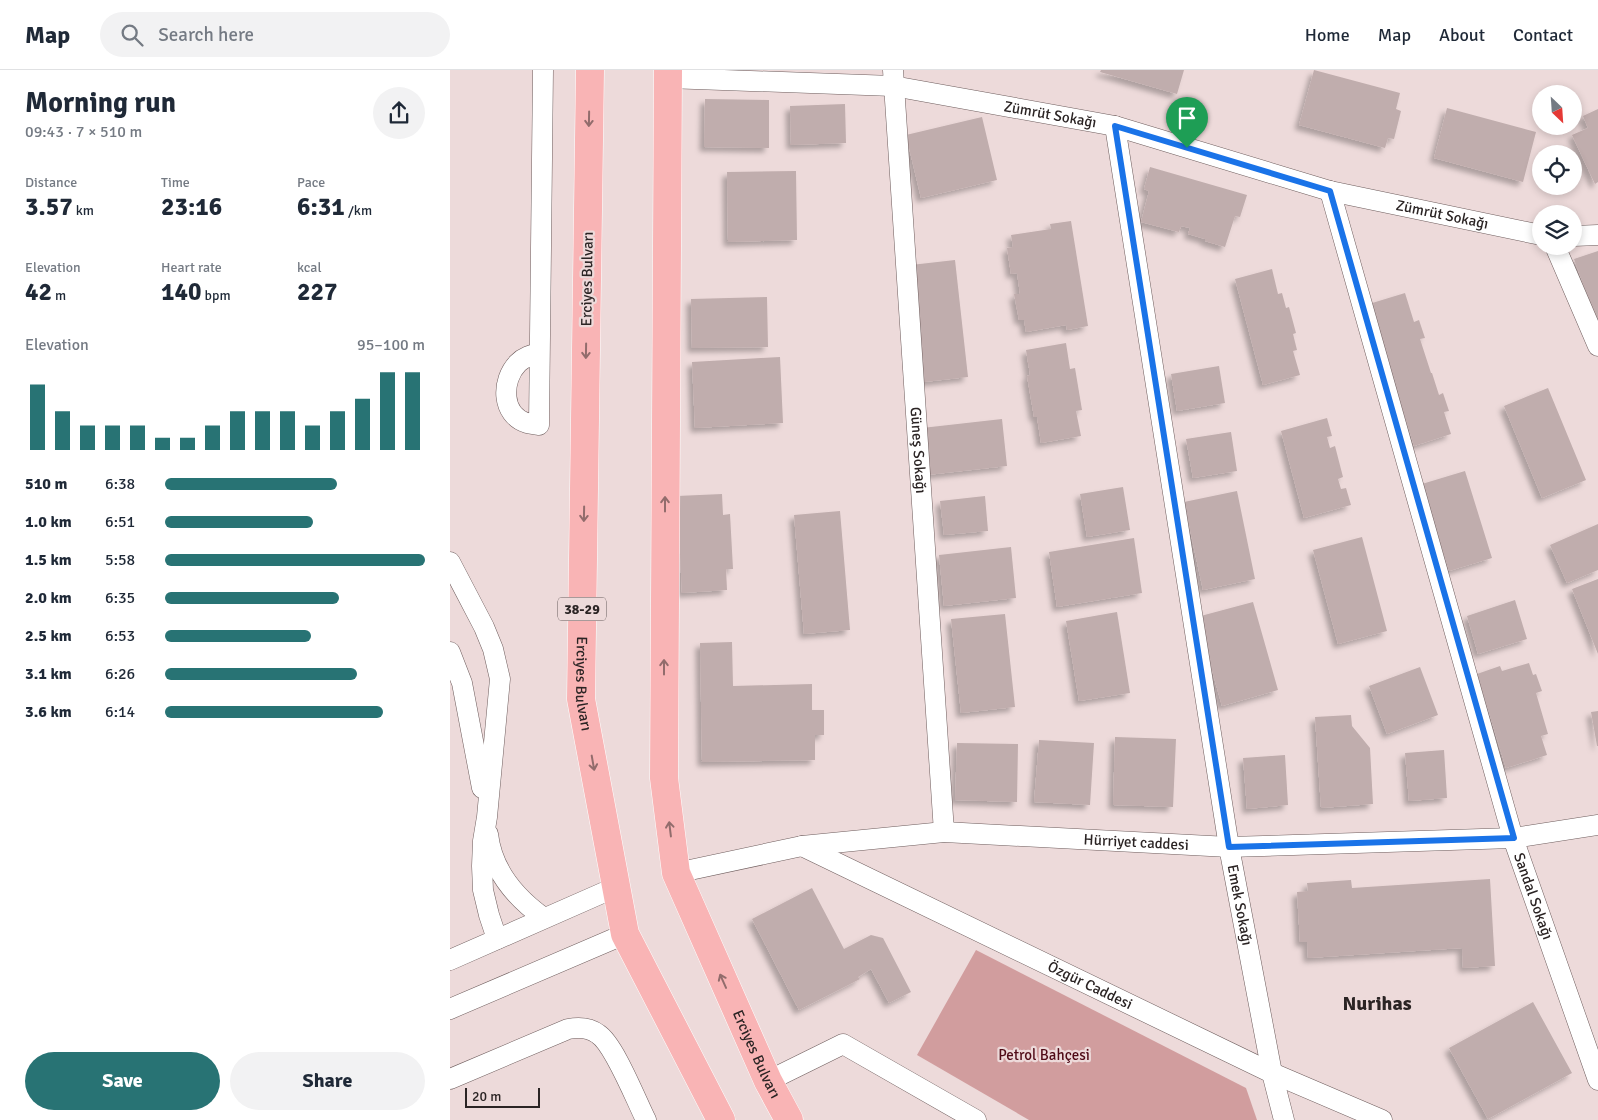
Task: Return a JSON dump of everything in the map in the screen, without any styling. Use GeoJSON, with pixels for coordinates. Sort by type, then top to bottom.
{"type":"FeatureCollection","features":[{"type":"Feature","properties":{"kind":"highway","name":"Erciyes Bulvarı"},"geometry":{"type":"LineString","coordinates":[[590,70],[581,699],[625,934],[721,1120]]}},
{"type":"Feature","properties":{"kind":"highway","name":"Erciyes Bulvarı"},"geometry":{"type":"LineString","coordinates":[[667,74],[664,778],[676,873],[768,1081],[789,1120]]}},
{"type":"Feature","properties":{"kind":"street"},"geometry":{"type":"LineString","coordinates":[[539,353],[543,70]]}},
{"type":"Feature","properties":{"kind":"street","name":"Zümrüt Sokağı"},"geometry":{"type":"LineString","coordinates":[[667,74],[893,78],[1115,126],[1330,191],[1532,233]]}},
{"type":"Feature","properties":{"kind":"street","name":"Güneş Sokağı"},"geometry":{"type":"LineString","coordinates":[[893,78],[944,832]]}},
{"type":"Feature","properties":{"kind":"street","name":"Emek Sokağı"},"geometry":{"type":"LineString","coordinates":[[1115,126],[1229,847],[1272,1073],[1284,1120]]}},
{"type":"Feature","properties":{"kind":"street","name":"Sandal Sokağı"},"geometry":{"type":"LineString","coordinates":[[1330,191],[1514,838],[1598,1080]]}},
{"type":"Feature","properties":{"kind":"street"},"geometry":{"type":"LineString","coordinates":[[1582,236],[1598,235]]}},
{"type":"Feature","properties":{"kind":"street"},"geometry":{"type":"LineString","coordinates":[[1559,255],[1598,346]]}},
{"type":"Feature","properties":{"kind":"street"},"geometry":{"type":"LineString","coordinates":[[450,562],[484,627],[500,680],[482,866],[488,915],[496,939]]}},
{"type":"Feature","properties":{"kind":"street"},"geometry":{"type":"LineString","coordinates":[[450,652],[458,670],[467,704],[494,857],[503,876],[514,892],[523,902],[544,918]]}},
{"type":"Feature","properties":{"kind":"street","name":"Hürriyet caddesi"},"geometry":{"type":"LineString","coordinates":[[676,873],[802,846],[944,832],[1229,847],[1514,838],[1598,825]]}},
{"type":"Feature","properties":{"kind":"street","name":"Özgür Caddesi"},"geometry":{"type":"LineString","coordinates":[[802,846],[1272,1073],[1382,1120]]}},
{"type":"Feature","properties":{"kind":"street"},"geometry":{"type":"LineString","coordinates":[[450,960],[616,887]]}},
{"type":"Feature","properties":{"kind":"street"},"geometry":{"type":"LineString","coordinates":[[450,1009],[625,934]]}},
{"type":"Feature","properties":{"kind":"street"},"geometry":{"type":"LineString","coordinates":[[450,1079],[568,1029],[584,1028],[599,1034],[611,1047],[646,1120]]}},
{"type":"Feature","properties":{"kind":"street"},"geometry":{"type":"LineString","coordinates":[[768,1081],[843,1044],[976,1120]]}},
{"type":"Feature","properties":{"kind":"green space","name":"Petrol Bahçesi"},"geometry":{"type":"Polygon","coordinates":[[[976,950],[1246,1088],[1257,1120],[1029,1120],[917,1055],[976,950]]]}},
{"type":"Feature","properties":{"kind":"building"},"geometry":{"type":"Polygon","coordinates":[[[1101,70],[1184,70],[1177,94],[1100,72],[1101,70]]]}},
{"type":"Feature","properties":{"kind":"building"},"geometry":{"type":"Polygon","coordinates":[[[1314,70],[1400,93],[1396,109],[1401,111],[1394,139],[1388,138],[1385,148],[1299,125],[1314,70]]]}},
{"type":"Feature","properties":{"kind":"building"},"geometry":{"type":"Polygon","coordinates":[[[705,99],[769,100],[769,148],[704,147],[705,99]]]}},
{"type":"Feature","properties":{"kind":"building"},"geometry":{"type":"Polygon","coordinates":[[[845,104],[846,143],[791,145],[790,106],[845,104]]]}},
{"type":"Feature","properties":{"kind":"building"},"geometry":{"type":"Polygon","coordinates":[[[1447,108],[1532,131],[1532,135],[1535,135],[1523,182],[1434,158],[1447,108]]]}},
{"type":"Feature","properties":{"kind":"building"},"geometry":{"type":"Polygon","coordinates":[[[1598,109],[1598,182],[1595,184],[1582,156],[1582,145],[1577,145],[1572,135],[1582,135],[1582,131],[1588,128],[1583,116],[1598,109]]]}},
{"type":"Feature","properties":{"kind":"building"},"geometry":{"type":"Polygon","coordinates":[[[982,117],[997,180],[921,198],[906,135],[982,117]]]}},
{"type":"Feature","properties":{"kind":"building"},"geometry":{"type":"Polygon","coordinates":[[[1150,167],[1247,195],[1240,217],[1235,216],[1225,247],[1188,234],[1190,228],[1181,226],[1179,232],[1141,222],[1149,191],[1144,189],[1150,167]]]}},
{"type":"Feature","properties":{"kind":"building"},"geometry":{"type":"Polygon","coordinates":[[[796,171],[797,240],[728,242],[727,172],[796,171]]]}},
{"type":"Feature","properties":{"kind":"building"},"geometry":{"type":"Polygon","coordinates":[[[1071,221],[1088,326],[1067,330],[1066,325],[1026,332],[1024,320],[1019,320],[1014,294],[1020,294],[1017,273],[1011,274],[1007,248],[1013,247],[1011,235],[1051,229],[1050,224],[1071,221]]]}},
{"type":"Feature","properties":{"kind":"building"},"geometry":{"type":"Polygon","coordinates":[[[1598,251],[1598,326],[1574,259],[1598,251]]]}},
{"type":"Feature","properties":{"kind":"building"},"geometry":{"type":"Polygon","coordinates":[[[955,260],[968,377],[924,382],[911,265],[955,260]]]}},
{"type":"Feature","properties":{"kind":"building"},"geometry":{"type":"Polygon","coordinates":[[[1272,269],[1278,294],[1282,293],[1286,308],[1289,307],[1296,333],[1293,334],[1297,350],[1293,351],[1300,375],[1263,385],[1235,279],[1272,269]]]}},
{"type":"Feature","properties":{"kind":"building"},"geometry":{"type":"Polygon","coordinates":[[[1405,293],[1414,322],[1419,320],[1425,338],[1420,339],[1439,395],[1443,393],[1449,411],[1444,412],[1451,434],[1414,446],[1369,304],[1405,293]]]}},
{"type":"Feature","properties":{"kind":"building"},"geometry":{"type":"Polygon","coordinates":[[[767,297],[768,347],[692,348],[691,299],[767,297]]]}},
{"type":"Feature","properties":{"kind":"building"},"geometry":{"type":"Polygon","coordinates":[[[1066,343],[1070,369],[1075,368],[1082,410],[1076,411],[1081,436],[1041,443],[1037,417],[1034,417],[1027,376],[1030,375],[1026,350],[1066,343]]]}},
{"type":"Feature","properties":{"kind":"building"},"geometry":{"type":"Polygon","coordinates":[[[780,357],[783,423],[695,428],[692,362],[780,357]]]}},
{"type":"Feature","properties":{"kind":"building"},"geometry":{"type":"Polygon","coordinates":[[[1219,366],[1225,403],[1177,411],[1171,374],[1219,366]]]}},
{"type":"Feature","properties":{"kind":"building"},"geometry":{"type":"Polygon","coordinates":[[[1548,388],[1586,480],[1542,498],[1504,406],[1548,388]]]}},
{"type":"Feature","properties":{"kind":"building"},"geometry":{"type":"Polygon","coordinates":[[[1327,418],[1332,436],[1327,437],[1330,448],[1335,446],[1343,477],[1338,479],[1341,489],[1346,488],[1351,505],[1304,518],[1281,431],[1327,418]]]}},
{"type":"Feature","properties":{"kind":"building"},"geometry":{"type":"Polygon","coordinates":[[[1002,419],[1007,466],[927,475],[922,428],[1002,419]]]}},
{"type":"Feature","properties":{"kind":"building"},"geometry":{"type":"Polygon","coordinates":[[[1231,432],[1237,471],[1193,478],[1186,439],[1231,432]]]}},
{"type":"Feature","properties":{"kind":"building"},"geometry":{"type":"Polygon","coordinates":[[[1465,471],[1492,558],[1449,571],[1422,484],[1465,471]]]}},
{"type":"Feature","properties":{"kind":"building"},"geometry":{"type":"Polygon","coordinates":[[[1123,487],[1130,530],[1087,537],[1080,494],[1123,487]]]}},
{"type":"Feature","properties":{"kind":"building"},"geometry":{"type":"Polygon","coordinates":[[[1237,491],[1255,579],[1203,590],[1184,502],[1237,491]]]}},
{"type":"Feature","properties":{"kind":"building"},"geometry":{"type":"Polygon","coordinates":[[[722,494],[723,515],[730,514],[733,569],[726,569],[727,590],[682,593],[677,496],[722,494]]]}},
{"type":"Feature","properties":{"kind":"building"},"geometry":{"type":"Polygon","coordinates":[[[985,496],[988,531],[944,535],[940,501],[985,496]]]}},
{"type":"Feature","properties":{"kind":"building"},"geometry":{"type":"Polygon","coordinates":[[[840,511],[850,630],[804,634],[794,515],[840,511]]]}},
{"type":"Feature","properties":{"kind":"building"},"geometry":{"type":"Polygon","coordinates":[[[1598,524],[1598,570],[1567,583],[1550,545],[1598,524]]]}},
{"type":"Feature","properties":{"kind":"building"},"geometry":{"type":"Polygon","coordinates":[[[1362,537],[1387,631],[1338,644],[1313,550],[1362,537]]]}},
{"type":"Feature","properties":{"kind":"building"},"geometry":{"type":"Polygon","coordinates":[[[1134,538],[1142,593],[1057,607],[1049,552],[1134,538]]]}},
{"type":"Feature","properties":{"kind":"building"},"geometry":{"type":"Polygon","coordinates":[[[1011,547],[1016,598],[944,606],[939,555],[1011,547]]]}},
{"type":"Feature","properties":{"kind":"building"},"geometry":{"type":"Polygon","coordinates":[[[1598,579],[1598,654],[1572,589],[1598,579]]]}},
{"type":"Feature","properties":{"kind":"building"},"geometry":{"type":"Polygon","coordinates":[[[1515,600],[1527,639],[1478,654],[1467,616],[1515,600]]]}},
{"type":"Feature","properties":{"kind":"building"},"geometry":{"type":"Polygon","coordinates":[[[1253,602],[1278,690],[1222,706],[1197,617],[1253,602]]]}},
{"type":"Feature","properties":{"kind":"building"},"geometry":{"type":"Polygon","coordinates":[[[1117,612],[1130,693],[1079,701],[1066,621],[1117,612]]]}},
{"type":"Feature","properties":{"kind":"building"},"geometry":{"type":"Polygon","coordinates":[[[1005,614],[1015,707],[961,713],[951,619],[1005,614]]]}},
{"type":"Feature","properties":{"kind":"building"},"geometry":{"type":"Polygon","coordinates":[[[732,642],[733,686],[812,684],[812,710],[824,710],[824,735],[815,735],[815,760],[702,762],[700,643],[732,642]]]}},
{"type":"Feature","properties":{"kind":"building"},"geometry":{"type":"Polygon","coordinates":[[[1529,663],[1533,675],[1536,674],[1542,691],[1536,693],[1548,734],[1541,736],[1547,755],[1506,768],[1477,674],[1500,666],[1502,671],[1529,663]]]}},
{"type":"Feature","properties":{"kind":"building"},"geometry":{"type":"Polygon","coordinates":[[[1420,667],[1438,715],[1387,734],[1369,686],[1420,667]]]}},
{"type":"Feature","properties":{"kind":"building"},"geometry":{"type":"Polygon","coordinates":[[[1598,711],[1598,746],[1597,746],[1591,712],[1598,711]]]}},
{"type":"Feature","properties":{"kind":"building"},"geometry":{"type":"Polygon","coordinates":[[[1351,715],[1352,726],[1370,748],[1373,804],[1321,808],[1315,717],[1351,715]]]}},
{"type":"Feature","properties":{"kind":"building"},"geometry":{"type":"Polygon","coordinates":[[[1115,737],[1176,739],[1173,807],[1113,805],[1115,737]]]}},
{"type":"Feature","properties":{"kind":"building"},"geometry":{"type":"Polygon","coordinates":[[[1039,740],[1094,743],[1090,805],[1034,802],[1039,740]]]}},
{"type":"Feature","properties":{"kind":"building"},"geometry":{"type":"Polygon","coordinates":[[[957,743],[1018,744],[1017,802],[955,800],[957,743]]]}},
{"type":"Feature","properties":{"kind":"building"},"geometry":{"type":"Polygon","coordinates":[[[1444,750],[1447,798],[1409,801],[1405,753],[1444,750]]]}},
{"type":"Feature","properties":{"kind":"building"},"geometry":{"type":"Polygon","coordinates":[[[1285,755],[1288,805],[1247,809],[1243,758],[1285,755]]]}},
{"type":"Feature","properties":{"kind":"building"},"geometry":{"type":"Polygon","coordinates":[[[1490,879],[1495,966],[1463,968],[1462,948],[1308,958],[1307,942],[1300,942],[1297,892],[1308,891],[1307,883],[1351,880],[1352,888],[1490,879]]]}},
{"type":"Feature","properties":{"kind":"building"},"geometry":{"type":"Polygon","coordinates":[[[812,888],[844,949],[871,935],[883,938],[911,992],[889,1003],[871,969],[858,977],[860,979],[799,1010],[752,919],[812,888]]]}},
{"type":"Feature","properties":{"kind":"building"},"geometry":{"type":"Polygon","coordinates":[[[1533,1002],[1572,1073],[1488,1119],[1449,1048],[1533,1002]]]}},
{"type":"Feature","properties":{"kind":"district","name":"Nurihas"},"geometry":{"type":"Point","coordinates":[1377,1003]}},
{"type":"Feature","properties":{"kind":"route"},"geometry":{"type":"LineString","coordinates":[[1115,126],[1187,148],[1330,191],[1514,838],[1229,847],[1115,126]]}}]}
